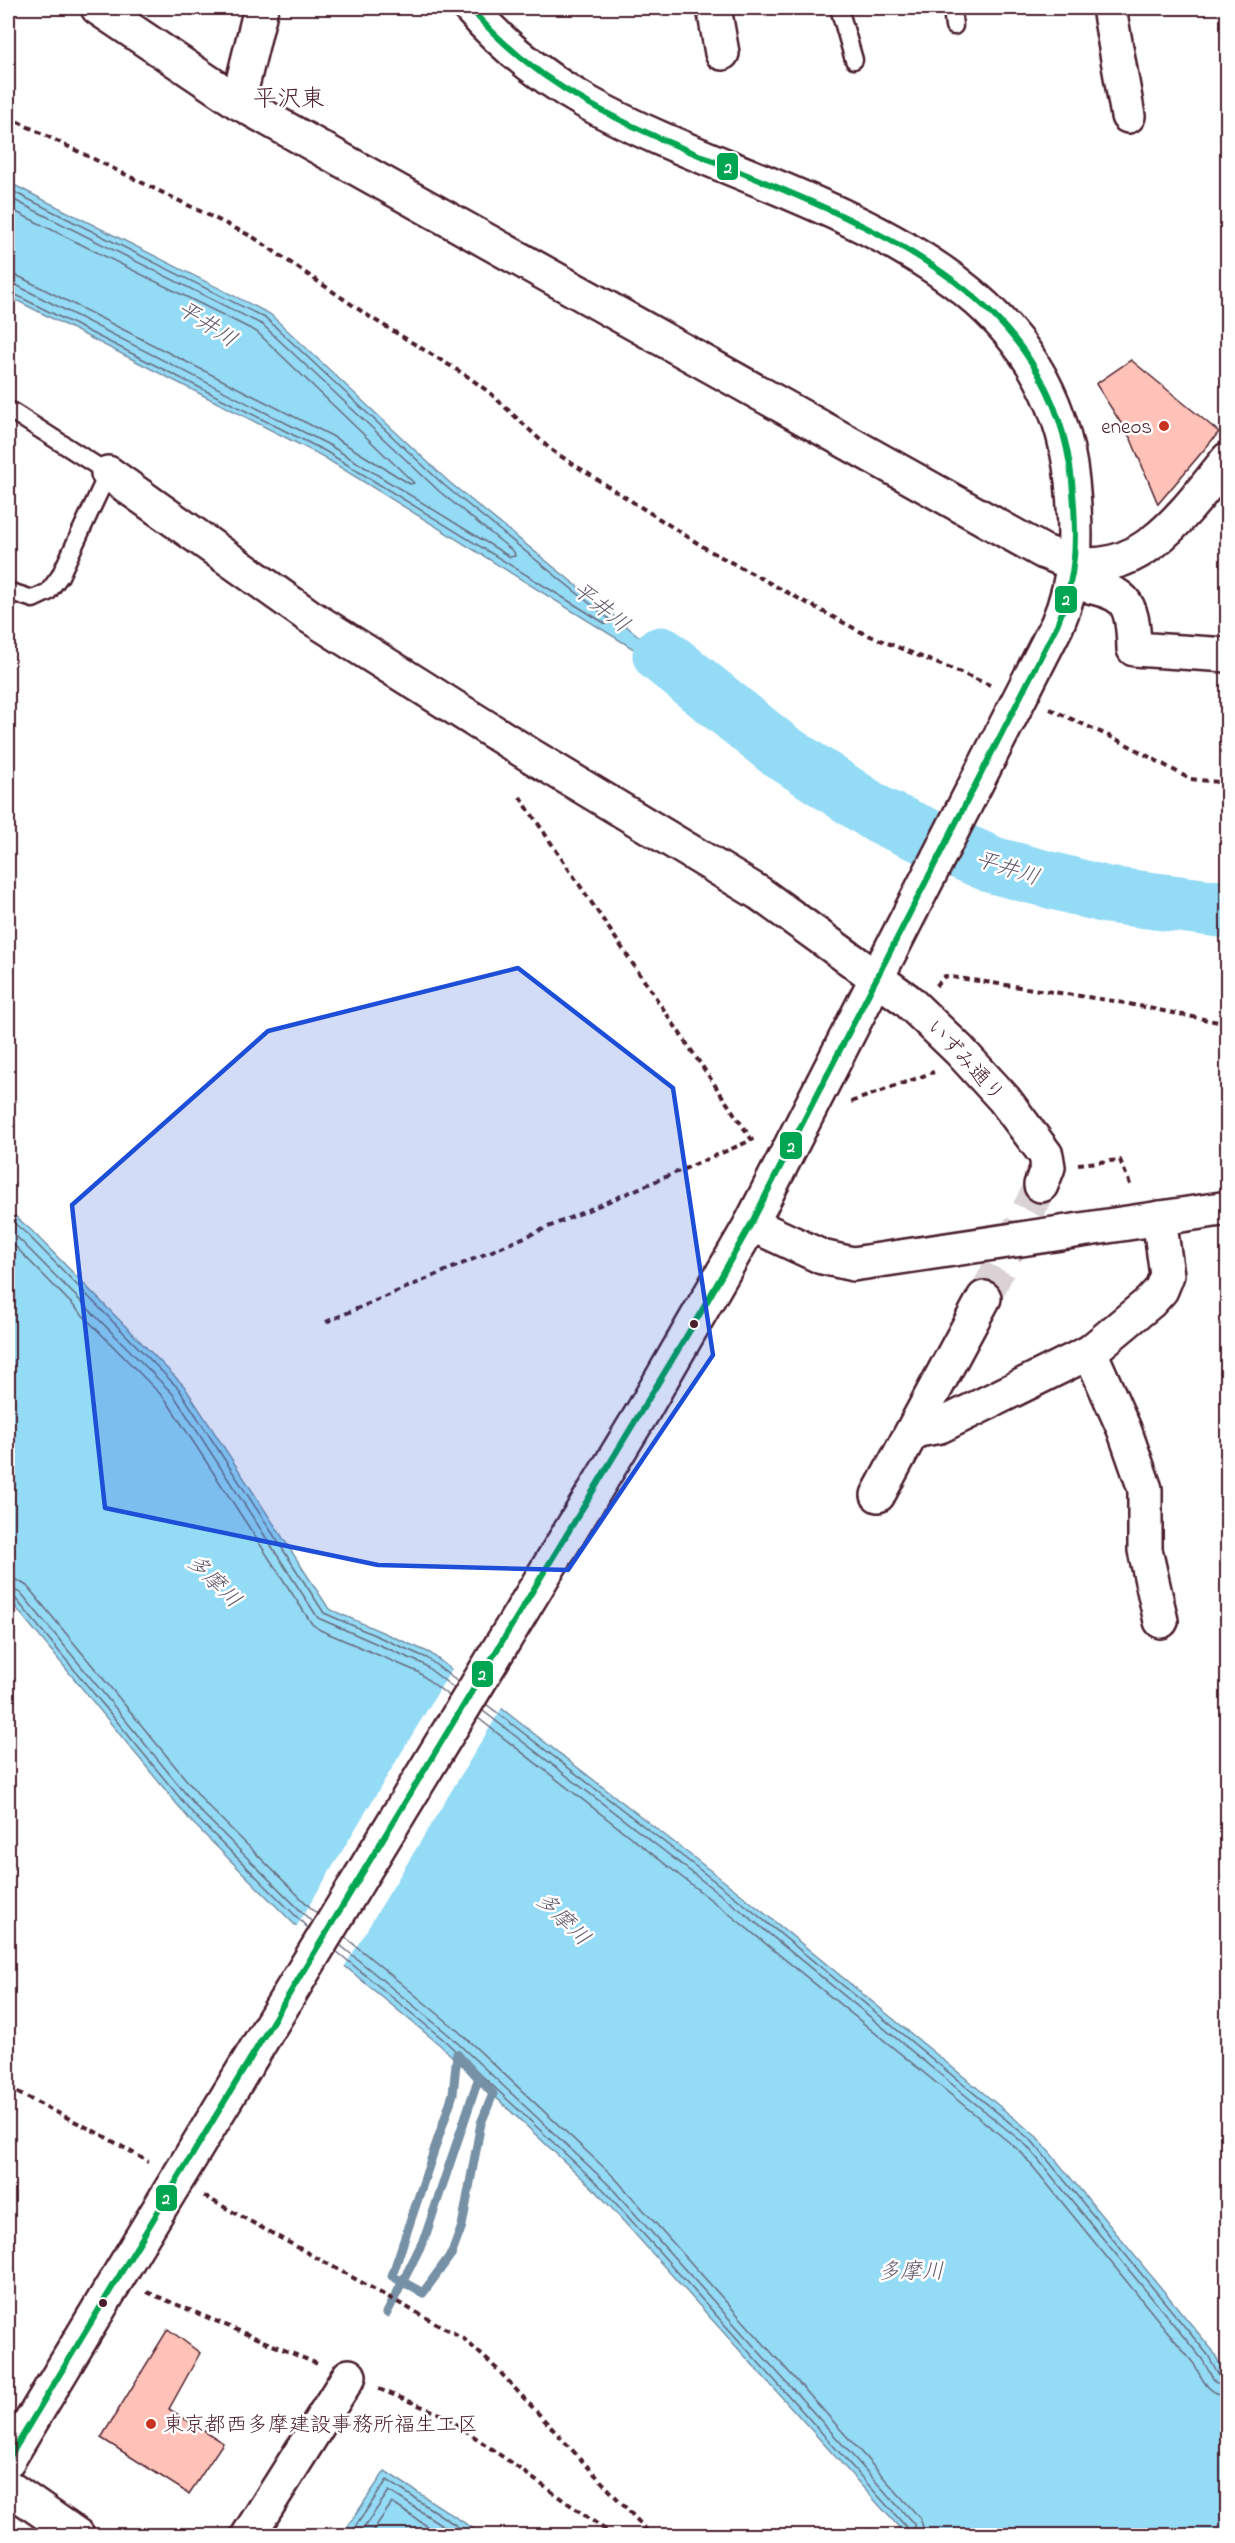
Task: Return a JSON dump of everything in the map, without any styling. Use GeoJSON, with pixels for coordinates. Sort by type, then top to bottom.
{"type":"FeatureCollection","features":[{"type":"Feature","properties":{"kind":"street"},"geometry":{"type":"LineString","coordinates":[[98,8],[238,102],[1115,593],[1129,607],[1134,628],[1134,649],[1227,655]]}},
{"type":"Feature","properties":{"kind":"street"},"geometry":{"type":"LineString","coordinates":[[238,102],[261,8]]}},
{"type":"Feature","properties":{"kind":"street"},"geometry":{"type":"LineString","coordinates":[[8,2460],[642,1413],[751,1224],[1057,626],[1074,572],[1075,512],[1070,466],[1054,409],[1026,356],[997,317],[952,279],[892,240],[588,104],[522,58],[470,8]]}},
{"type":"Feature","properties":{"kind":"street"},"geometry":{"type":"LineString","coordinates":[[714,8],[722,53]]}},
{"type":"Feature","properties":{"kind":"street"},"geometry":{"type":"LineString","coordinates":[[1109,8],[1128,116]]}},
{"type":"Feature","properties":{"kind":"street"},"geometry":{"type":"LineString","coordinates":[[1074,572],[1105,564],[1155,542],[1172,526],[1227,459]]}},
{"type":"Feature","properties":{"kind":"street","name":"いずみ通り"},"geometry":{"type":"LineString","coordinates":[[108,473],[309,616],[880,970],[1004,1099],[1045,1169]]}},
{"type":"Feature","properties":{"kind":"street"},"geometry":{"type":"LineString","coordinates":[[751,1224],[822,1257],[853,1264],[1227,1208]]}},
{"type":"Feature","properties":{"kind":"street"},"geometry":{"type":"LineString","coordinates":[[913,1431],[940,1426],[1090,1352],[1150,1302],[1161,1290],[1167,1275],[1152,1219]]}},
{"type":"Feature","properties":{"kind":"street"},"geometry":{"type":"LineString","coordinates":[[878,1495],[984,1298]]}},
{"type":"Feature","properties":{"kind":"street"},"geometry":{"type":"LineString","coordinates":[[1090,1352],[1125,1429],[1145,1489],[1145,1550],[1161,1621]]}},
{"type":"Feature","properties":{"kind":"street"},"geometry":{"type":"LineString","coordinates":[[248,2535],[349,2376]]}},
{"type":"Feature","properties":{"kind":"street"},"geometry":{"type":"LineString","coordinates":[[8,2487],[78,2535]]}},
{"type":"Feature","properties":{"kind":"lane"},"geometry":{"type":"LineString","coordinates":[[839,8],[854,60]]}},
{"type":"Feature","properties":{"kind":"lane"},"geometry":{"type":"LineString","coordinates":[[952,8],[954,26]]}},
{"type":"Feature","properties":{"kind":"lane"},"geometry":{"type":"LineString","coordinates":[[8,409],[108,473],[60,576],[48,592],[33,599],[8,591]]}},
{"type":"Feature","properties":{"kind":"path"},"geometry":{"type":"LineString","coordinates":[[8,117],[253,237],[370,317],[467,376],[490,393],[551,450],[710,550],[863,633],[1124,743],[1190,779],[1227,783]]}},
{"type":"Feature","properties":{"kind":"path"},"geometry":{"type":"LineString","coordinates":[[326,1322],[753,1140],[518,794]]}},
{"type":"Feature","properties":{"kind":"path"},"geometry":{"type":"LineString","coordinates":[[916,1007],[945,976],[1114,1001],[1227,1024]]}},
{"type":"Feature","properties":{"kind":"path"},"geometry":{"type":"LineString","coordinates":[[844,1104],[933,1073],[959,1050]]}},
{"type":"Feature","properties":{"kind":"path"},"geometry":{"type":"LineString","coordinates":[[1045,1169],[1120,1160],[1152,1219]]}},
{"type":"Feature","properties":{"kind":"path"},"geometry":{"type":"LineString","coordinates":[[369,2286],[463,2338],[479,2350],[652,2535]]}},
{"type":"Feature","properties":{"kind":"highlighted area"},"geometry":{"type":"Polygon","coordinates":[[[518,968],[673,1088],[713,1355],[568,1570],[378,1565],[105,1508],[72,1205],[268,1031],[518,968]]]}},
{"type":"Feature","properties":{"kind":"water"},"geometry":{"type":"Polygon","coordinates":[[[8,182],[270,314],[449,482],[721,703],[322,456],[8,296],[8,182]]]}},
{"type":"Feature","properties":{"kind":"water","name":"多摩川"},"geometry":{"type":"Polygon","coordinates":[[[8,1210],[31,1230],[184,1386],[329,1609],[430,1653],[747,1899],[1037,2137],[1213,2351],[1227,2378],[1227,2535],[906,2535],[598,2193],[440,2045],[295,1925],[190,1820],[8,1598],[8,1210]]]}},
{"type":"Feature","properties":{"kind":"water"},"geometry":{"type":"Polygon","coordinates":[[[385,2471],[483,2535],[342,2535],[385,2471]]]}},
{"type":"Feature","properties":{"kind":"pier"},"geometry":{"type":"Polygon","coordinates":[[[453,1667],[503,1706],[343,1969],[295,1929],[453,1667]]]}},
{"type":"Feature","properties":{"kind":"building"},"geometry":{"type":"Polygon","coordinates":[[[1131,360],[1219,432],[1158,504],[1131,439],[1096,384],[1131,360]]]}},
{"type":"Feature","properties":{"kind":"building","name":"東京都西多摩建設事務所福生工区"},"geometry":{"type":"Polygon","coordinates":[[[168,2329],[200,2353],[169,2409],[223,2443],[189,2494],[101,2438],[168,2329]]]}},
{"type":"Feature","properties":{"kind":"waterway","name":"平井川"},"geometry":{"type":"LineString","coordinates":[[661,655],[778,749],[880,816],[993,865],[1107,895],[1228,910]]}},
{"type":"Feature","properties":{"kind":"waterway"},"geometry":{"type":"LineString","coordinates":[[457,2054],[493,2094],[481,2123],[462,2226],[452,2253],[423,2293],[392,2276],[453,2094],[457,2054]]}},
{"type":"Feature","properties":{"kind":"waterway"},"geometry":{"type":"LineString","coordinates":[[387,2313],[425,2237],[478,2080]]}},
{"type":"Feature","properties":{"kind":"tunnel"},"geometry":{"type":"LineString","coordinates":[[984,1298],[1041,1185]]}},
{"type":"Feature","properties":{"kind":"transit line","name":"2"},"geometry":{"type":"LineString","coordinates":[[8,2460],[701,1312],[751,1224],[1057,625],[1069,590],[1075,537],[1072,481],[1051,399],[1010,333],[953,280],[885,238],[811,202],[658,137],[571,93],[510,48],[470,8]]}},
{"type":"Feature","properties":{"kind":"place","name":"eneos"},"geometry":{"type":"Point","coordinates":[1164,426]}},
{"type":"Feature","properties":{"kind":"place","name":"東京都西多摩建設事務所福生工区"},"geometry":{"type":"Point","coordinates":[151,2424]}},
{"type":"Feature","properties":{"kind":"district","name":"平沢東"},"geometry":{"type":"Point","coordinates":[289,98]}}]}
